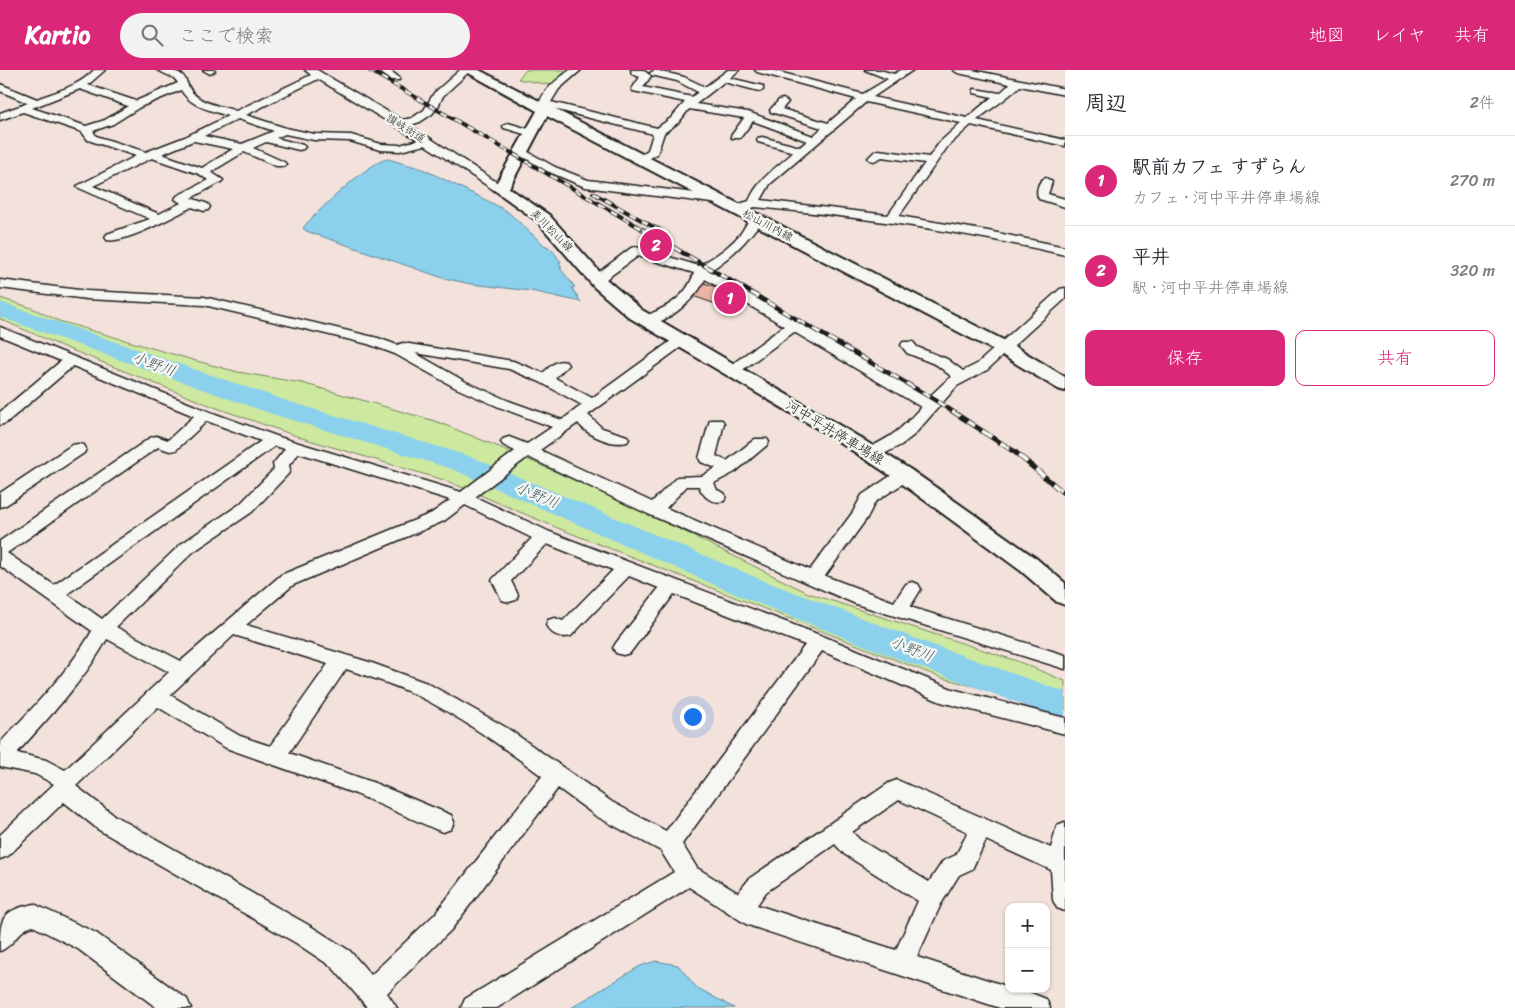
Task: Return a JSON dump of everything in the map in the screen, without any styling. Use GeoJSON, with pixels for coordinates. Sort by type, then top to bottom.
{"type":"FeatureCollection","features":[{"type":"Feature","properties":{"kind":"main road","name":"松山川内線"},"geometry":{"type":"LineString","coordinates":[[468,70],[544,107],[1004,348],[1065,385]]}},
{"type":"Feature","properties":{"kind":"main road"},"geometry":{"type":"LineString","coordinates":[[501,189],[544,107]]}},
{"type":"Feature","properties":{"kind":"main road","name":"美川松山線"},"geometry":{"type":"LineString","coordinates":[[501,189],[543,218],[597,279]]}},
{"type":"Feature","properties":{"kind":"main road","name":"河中平井停車場線"},"geometry":{"type":"LineString","coordinates":[[597,279],[612,294],[646,321],[904,475],[1029,565],[1065,596]]}},
{"type":"Feature","properties":{"kind":"street"},"geometry":{"type":"LineString","coordinates":[[0,117],[25,109],[80,86],[89,81],[100,70]]}},
{"type":"Feature","properties":{"kind":"street"},"geometry":{"type":"LineString","coordinates":[[165,70],[178,76],[190,98],[236,116],[284,131],[314,137],[351,138],[380,147],[400,148],[426,141]]}},
{"type":"Feature","properties":{"kind":"street"},"geometry":{"type":"LineString","coordinates":[[382,70],[396,78]]}},
{"type":"Feature","properties":{"kind":"street"},"geometry":{"type":"LineString","coordinates":[[401,124],[422,117],[433,107],[438,95],[468,70]]}},
{"type":"Feature","properties":{"kind":"street"},"geometry":{"type":"LineString","coordinates":[[576,70],[554,87],[547,96],[544,107],[659,132]]}},
{"type":"Feature","properties":{"kind":"street"},"geometry":{"type":"LineString","coordinates":[[641,159],[653,152],[659,132],[675,120],[690,103],[734,70]]}},
{"type":"Feature","properties":{"kind":"street"},"geometry":{"type":"LineString","coordinates":[[760,70],[864,98],[1065,143]]}},
{"type":"Feature","properties":{"kind":"street"},"geometry":{"type":"LineString","coordinates":[[870,70],[896,78]]}},
{"type":"Feature","properties":{"kind":"street"},"geometry":{"type":"LineString","coordinates":[[754,203],[759,191],[766,182],[864,98],[908,70]]}},
{"type":"Feature","properties":{"kind":"street"},"geometry":{"type":"LineString","coordinates":[[958,70],[1065,92]]}},
{"type":"Feature","properties":{"kind":"street"},"geometry":{"type":"LineString","coordinates":[[633,71],[646,76],[636,89],[751,116],[815,140]]}},
{"type":"Feature","properties":{"kind":"street"},"geometry":{"type":"LineString","coordinates":[[156,219],[153,215],[83,186],[236,116],[314,72]]}},
{"type":"Feature","properties":{"kind":"street","name":"讃岐街道"},"geometry":{"type":"LineString","coordinates":[[314,72],[401,124],[501,189]]}},
{"type":"Feature","properties":{"kind":"street"},"geometry":{"type":"LineString","coordinates":[[655,74],[680,79],[706,92]]}},
{"type":"Feature","properties":{"kind":"street"},"geometry":{"type":"LineString","coordinates":[[748,98],[760,88],[759,85],[775,74]]}},
{"type":"Feature","properties":{"kind":"street"},"geometry":{"type":"LineString","coordinates":[[722,79],[760,88]]}},
{"type":"Feature","properties":{"kind":"street"},"geometry":{"type":"LineString","coordinates":[[892,217],[944,144],[990,103],[1018,82]]}},
{"type":"Feature","properties":{"kind":"street"},"geometry":{"type":"LineString","coordinates":[[86,130],[110,122],[136,105],[183,85]]}},
{"type":"Feature","properties":{"kind":"street"},"geometry":{"type":"LineString","coordinates":[[80,86],[136,105]]}},
{"type":"Feature","properties":{"kind":"street"},"geometry":{"type":"LineString","coordinates":[[0,87],[38,103]]}},
{"type":"Feature","properties":{"kind":"street"},"geometry":{"type":"LineString","coordinates":[[978,91],[1001,96]]}},
{"type":"Feature","properties":{"kind":"street"},"geometry":{"type":"LineString","coordinates":[[769,96],[787,103],[775,110],[830,127]]}},
{"type":"Feature","properties":{"kind":"street"},"geometry":{"type":"LineString","coordinates":[[25,109],[86,130],[92,138],[203,172],[216,180],[181,199],[204,207]]}},
{"type":"Feature","properties":{"kind":"street"},"geometry":{"type":"LineString","coordinates":[[736,136],[751,116]]}},
{"type":"Feature","properties":{"kind":"street"},"geometry":{"type":"LineString","coordinates":[[508,126],[532,133]]}},
{"type":"Feature","properties":{"kind":"street"},"geometry":{"type":"LineString","coordinates":[[203,172],[243,148],[284,131]]}},
{"type":"Feature","properties":{"kind":"street"},"geometry":{"type":"LineString","coordinates":[[193,137],[243,148],[280,164]]}},
{"type":"Feature","properties":{"kind":"street"},"geometry":{"type":"LineString","coordinates":[[266,139],[299,147]]}},
{"type":"Feature","properties":{"kind":"street"},"geometry":{"type":"LineString","coordinates":[[762,140],[802,151]]}},
{"type":"Feature","properties":{"kind":"street"},"geometry":{"type":"LineString","coordinates":[[521,151],[551,169],[585,183],[720,200]]}},
{"type":"Feature","properties":{"kind":"street"},"geometry":{"type":"LineString","coordinates":[[874,158],[879,153],[933,161]]}},
{"type":"Feature","properties":{"kind":"street"},"geometry":{"type":"LineString","coordinates":[[1046,182],[1042,193],[1043,196],[1065,203]]}},
{"type":"Feature","properties":{"kind":"street"},"geometry":{"type":"LineString","coordinates":[[111,236],[151,224],[156,219],[190,202]]}},
{"type":"Feature","properties":{"kind":"street"},"geometry":{"type":"LineString","coordinates":[[737,209],[754,203],[892,217],[999,235],[1065,251]]}},
{"type":"Feature","properties":{"kind":"street"},"geometry":{"type":"LineString","coordinates":[[646,321],[677,307],[696,289],[701,271],[716,262],[746,234],[756,219]]}},
{"type":"Feature","properties":{"kind":"street"},"geometry":{"type":"LineString","coordinates":[[597,279],[636,251],[701,271],[794,324],[930,406]]}},
{"type":"Feature","properties":{"kind":"street"},"geometry":{"type":"LineString","coordinates":[[0,284],[87,295],[204,301],[373,341],[513,365],[545,379],[585,409]]}},
{"type":"Feature","properties":{"kind":"street"},"geometry":{"type":"LineString","coordinates":[[870,454],[895,442],[908,432],[952,383],[982,367],[1065,292]]}},
{"type":"Feature","properties":{"kind":"street"},"geometry":{"type":"LineString","coordinates":[[732,371],[794,324]]}},
{"type":"Feature","properties":{"kind":"street"},"geometry":{"type":"LineString","coordinates":[[0,332],[273,440],[465,496],[544,536],[818,642],[948,696],[1065,726]]}},
{"type":"Feature","properties":{"kind":"street"},"geometry":{"type":"LineString","coordinates":[[0,849],[156,696],[231,627],[287,580],[438,517],[520,448],[536,446],[680,340]]}},
{"type":"Feature","properties":{"kind":"street"},"geometry":{"type":"LineString","coordinates":[[373,341],[400,351],[461,385],[504,404],[562,425]]}},
{"type":"Feature","properties":{"kind":"street"},"geometry":{"type":"LineString","coordinates":[[908,345],[912,350],[942,362],[963,378]]}},
{"type":"Feature","properties":{"kind":"street"},"geometry":{"type":"LineString","coordinates":[[0,420],[71,360]]}},
{"type":"Feature","properties":{"kind":"street"},"geometry":{"type":"LineString","coordinates":[[545,379],[561,365]]}},
{"type":"Feature","properties":{"kind":"street"},"geometry":{"type":"LineString","coordinates":[[585,409],[585,424],[594,431],[621,439]]}},
{"type":"Feature","properties":{"kind":"street"},"geometry":{"type":"LineString","coordinates":[[0,550],[156,441],[170,446],[206,415]]}},
{"type":"Feature","properties":{"kind":"street"},"geometry":{"type":"LineString","coordinates":[[716,423],[707,458],[728,468]]}},
{"type":"Feature","properties":{"kind":"street"},"geometry":{"type":"LineString","coordinates":[[53,594],[273,440]]}},
{"type":"Feature","properties":{"kind":"street"},"geometry":{"type":"LineString","coordinates":[[654,510],[683,481],[705,481],[728,468],[761,442]]}},
{"type":"Feature","properties":{"kind":"street"},"geometry":{"type":"LineString","coordinates":[[297,446],[281,464],[282,470],[246,508],[187,548],[103,629],[88,655],[63,687],[0,757],[39,766],[65,785],[107,823],[341,959],[378,1000],[483,872],[556,774]]}},
{"type":"Feature","properties":{"kind":"street"},"geometry":{"type":"LineString","coordinates":[[520,448],[813,580],[863,599],[1065,662]]}},
{"type":"Feature","properties":{"kind":"street"},"geometry":{"type":"LineString","coordinates":[[0,501],[78,450]]}},
{"type":"Feature","properties":{"kind":"street"},"geometry":{"type":"LineString","coordinates":[[813,580],[860,514],[868,499],[904,475]]}},
{"type":"Feature","properties":{"kind":"street"},"geometry":{"type":"LineString","coordinates":[[705,481],[710,493],[718,497]]}},
{"type":"Feature","properties":{"kind":"street"},"geometry":{"type":"LineString","coordinates":[[509,595],[500,580],[544,536]]}},
{"type":"Feature","properties":{"kind":"street"},"geometry":{"type":"LineString","coordinates":[[5,568],[53,594],[103,629],[183,671]]}},
{"type":"Feature","properties":{"kind":"street"},"geometry":{"type":"LineString","coordinates":[[555,625],[564,630],[626,568]]}},
{"type":"Feature","properties":{"kind":"street"},"geometry":{"type":"LineString","coordinates":[[623,648],[671,585]]}},
{"type":"Feature","properties":{"kind":"street"},"geometry":{"type":"LineString","coordinates":[[899,610],[912,589]]}},
{"type":"Feature","properties":{"kind":"street"},"geometry":{"type":"LineString","coordinates":[[231,627],[420,688],[456,707],[500,734],[604,809],[669,844],[690,875],[754,916],[1037,1008]]}},
{"type":"Feature","properties":{"kind":"street"},"geometry":{"type":"LineString","coordinates":[[669,844],[818,642]]}},
{"type":"Feature","properties":{"kind":"street"},"geometry":{"type":"LineString","coordinates":[[276,755],[341,661]]}},
{"type":"Feature","properties":{"kind":"street"},"geometry":{"type":"LineString","coordinates":[[156,696],[234,742],[276,755],[364,788],[443,822]]}},
{"type":"Feature","properties":{"kind":"street"},"geometry":{"type":"LineString","coordinates":[[741,908],[758,885],[896,789],[1062,864]]}},
{"type":"Feature","properties":{"kind":"street"},"geometry":{"type":"LineString","coordinates":[[902,964],[932,897],[951,868],[964,862],[981,828]]}},
{"type":"Feature","properties":{"kind":"street"},"geometry":{"type":"LineString","coordinates":[[837,831],[852,847],[932,897]]}},
{"type":"Feature","properties":{"kind":"street"},"geometry":{"type":"LineString","coordinates":[[1065,832],[1062,846],[1065,900]]}},
{"type":"Feature","properties":{"kind":"street"},"geometry":{"type":"LineString","coordinates":[[474,1008],[690,875]]}},
{"type":"Feature","properties":{"kind":"street"},"geometry":{"type":"LineString","coordinates":[[0,940],[14,923],[24,917],[34,915],[87,941],[172,1006]]}},
{"type":"Feature","properties":{"kind":"green space"},"geometry":{"type":"Polygon","coordinates":[[[526,70],[568,70],[550,85],[518,79],[526,70]]]}},
{"type":"Feature","properties":{"kind":"green space"},"geometry":{"type":"Polygon","coordinates":[[[0,298],[32,308],[59,321],[193,360],[238,372],[302,383],[435,421],[504,449],[637,508],[808,593],[1017,661],[1065,681],[1065,710],[942,678],[560,529],[447,481],[302,438],[214,407],[59,345],[0,319],[0,298]]]}},
{"type":"Feature","properties":{"kind":"water"},"geometry":{"type":"Polygon","coordinates":[[[388,159],[423,169],[508,212],[554,252],[561,262],[559,263],[562,267],[560,268],[575,287],[572,288],[581,302],[531,291],[471,284],[443,278],[306,231],[303,228],[358,176],[369,168],[388,159]]]}},
{"type":"Feature","properties":{"kind":"water"},"geometry":{"type":"Polygon","coordinates":[[[656,961],[678,965],[696,987],[734,1008],[571,1008],[640,966],[656,961]]]}},
{"type":"Feature","properties":{"kind":"building"},"geometry":{"type":"Polygon","coordinates":[[[654,239],[667,247],[657,251],[643,243],[654,239]]]}},
{"type":"Feature","properties":{"kind":"building"},"geometry":{"type":"Polygon","coordinates":[[[704,283],[719,288],[713,294],[725,298],[729,294],[739,297],[727,308],[690,295],[704,283]]]}},
{"type":"Feature","properties":{"kind":"waterway","name":"小野川"},"geometry":{"type":"LineString","coordinates":[[0,309],[278,407],[462,463],[751,588],[910,650],[1065,706]]}},
{"type":"Feature","properties":{"kind":"railway"},"geometry":{"type":"LineString","coordinates":[[369,70],[644,230]]}},
{"type":"Feature","properties":{"kind":"railway"},"geometry":{"type":"LineString","coordinates":[[593,193],[659,230]]}},
{"type":"Feature","properties":{"kind":"railway"},"geometry":{"type":"LineString","coordinates":[[642,229],[935,400],[984,432]]}},
{"type":"Feature","properties":{"kind":"railway"},"geometry":{"type":"LineString","coordinates":[[658,229],[668,237]]}},
{"type":"Feature","properties":{"kind":"railway"},"geometry":{"type":"LineString","coordinates":[[982,431],[1015,452],[1065,494]]}},
{"type":"Feature","properties":{"kind":"place","name":"平井"},"geometry":{"type":"Point","coordinates":[656,245]}},
{"type":"Feature","properties":{"kind":"place","name":"駅前カフェ すずらん"},"geometry":{"type":"Point","coordinates":[730,298]}}]}
